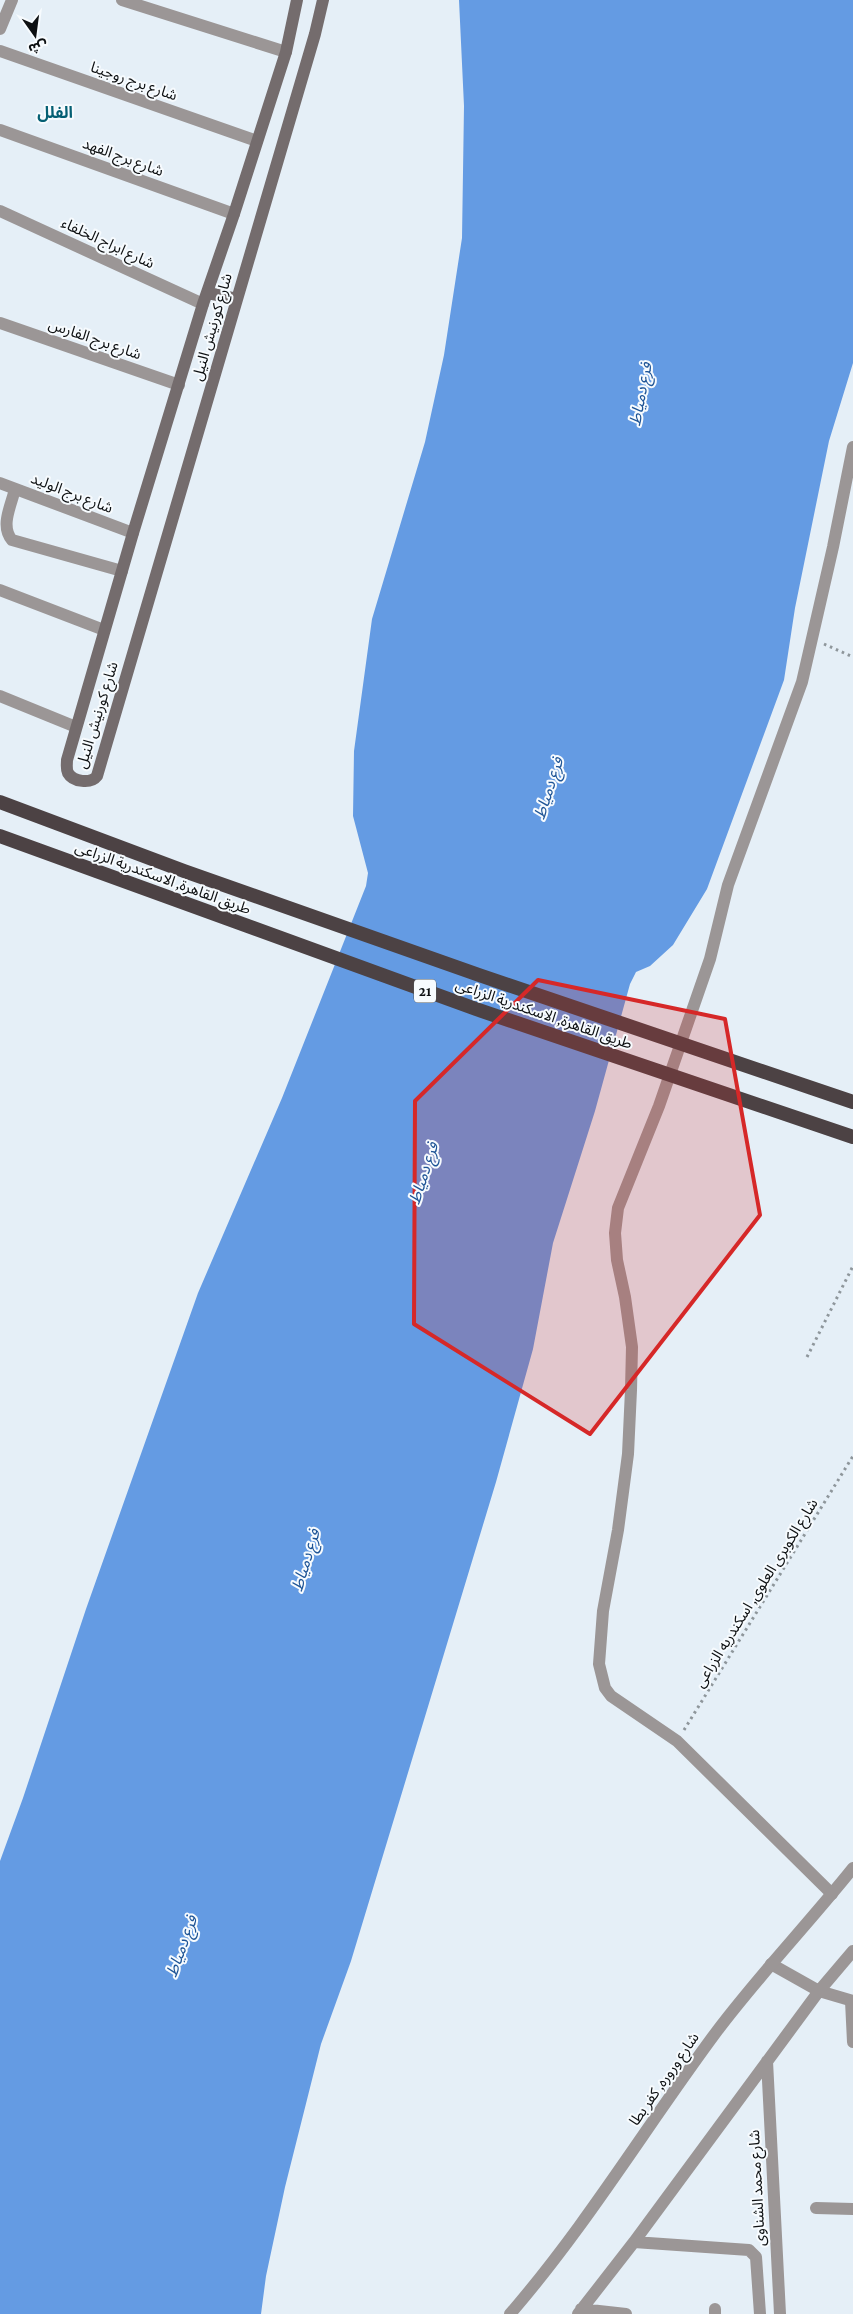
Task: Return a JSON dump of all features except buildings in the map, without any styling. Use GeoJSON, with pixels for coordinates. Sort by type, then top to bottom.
{"type":"FeatureCollection","features":[{"type":"Feature","properties":{"kind":"highway","name":"طريق القاهرة, الاسكندرية الزراعى"},"geometry":{"type":"LineString","coordinates":[[0,802],[184,871],[479,975],[853,1102]]}},
{"type":"Feature","properties":{"kind":"highway","name":"طريق القاهرة, الاسكندرية الزراعى"},"geometry":{"type":"LineString","coordinates":[[0,836],[439,996],[853,1137]]}},
{"type":"Feature","properties":{"kind":"main road","name":"شارع كورنيش النيل"},"geometry":{"type":"LineString","coordinates":[[297,0],[286,52],[133,533],[67,760],[67,772],[70,776],[87,782],[92,781],[97,776],[315,34],[323,0]]}},
{"type":"Feature","properties":{"kind":"main road"},"geometry":{"type":"LineString","coordinates":[[206,299],[237,299]]}},
{"type":"Feature","properties":{"kind":"street"},"geometry":{"type":"LineString","coordinates":[[0,28],[12,0]]}},
{"type":"Feature","properties":{"kind":"street"},"geometry":{"type":"LineString","coordinates":[[122,0],[286,52]]}},
{"type":"Feature","properties":{"kind":"street","name":"شارع برج روجينا"},"geometry":{"type":"LineString","coordinates":[[0,51],[257,141]]}},
{"type":"Feature","properties":{"kind":"street","name":"شارع برج الفهد"},"geometry":{"type":"LineString","coordinates":[[0,130],[234,214]]}},
{"type":"Feature","properties":{"kind":"street","name":"شارع ابراج الخلفاء"},"geometry":{"type":"LineString","coordinates":[[0,211],[206,299]]}},
{"type":"Feature","properties":{"kind":"street","name":"شارع برج الفارس"},"geometry":{"type":"LineString","coordinates":[[0,323],[179,385]]}},
{"type":"Feature","properties":{"kind":"street"},"geometry":{"type":"LineString","coordinates":[[832,1894],[677,1741],[611,1696],[605,1688],[599,1664],[603,1611],[618,1530],[628,1454],[631,1390],[632,1347],[625,1297],[617,1260],[615,1233],[618,1208],[659,1106],[710,959],[728,885],[802,682],[834,547],[853,446]]}},
{"type":"Feature","properties":{"kind":"street","name":"شارع برج الوليد"},"geometry":{"type":"LineString","coordinates":[[0,483],[133,533]]}},
{"type":"Feature","properties":{"kind":"street"},"geometry":{"type":"LineString","coordinates":[[15,489],[6,527],[7,533],[12,540],[122,571]]}},
{"type":"Feature","properties":{"kind":"street"},"geometry":{"type":"LineString","coordinates":[[0,590],[104,630]]}},
{"type":"Feature","properties":{"kind":"street"},"geometry":{"type":"LineString","coordinates":[[0,696],[76,727]]}},
{"type":"Feature","properties":{"kind":"street","name":"شارع وروره, كفر بطا"},"geometry":{"type":"LineString","coordinates":[[510,2314],[546,2272],[584,2222],[718,2030],[771,1964],[853,1868]]}},
{"type":"Feature","properties":{"kind":"street"},"geometry":{"type":"LineString","coordinates":[[580,2312],[819,1992],[853,1951]]}},
{"type":"Feature","properties":{"kind":"street"},"geometry":{"type":"LineString","coordinates":[[771,1964],[819,1992],[852,2001],[853,2042]]}},
{"type":"Feature","properties":{"kind":"street","name":"شارع محمد الشناوى"},"geometry":{"type":"LineString","coordinates":[[767,2061],[780,2314]]}},
{"type":"Feature","properties":{"kind":"street"},"geometry":{"type":"LineString","coordinates":[[816,2208],[853,2208]]}},
{"type":"Feature","properties":{"kind":"street"},"geometry":{"type":"LineString","coordinates":[[634,2242],[749,2250],[756,2257],[760,2314]]}},
{"type":"Feature","properties":{"kind":"street"},"geometry":{"type":"LineString","coordinates":[[580,2312],[626,2314]]}},
{"type":"Feature","properties":{"kind":"path"},"geometry":{"type":"LineString","coordinates":[[812,639],[853,656]]}},
{"type":"Feature","properties":{"kind":"path"},"geometry":{"type":"LineString","coordinates":[[807,1357],[853,1266]]}},
{"type":"Feature","properties":{"kind":"path","name":"شارع الكوبرى العلوى, اسكندريه الزراعى"},"geometry":{"type":"LineString","coordinates":[[677,1741],[853,1456]]}},
{"type":"Feature","properties":{"kind":"highlighted area"},"geometry":{"type":"Polygon","coordinates":[[[538,980],[725,1019],[760,1215],[590,1434],[414,1324],[415,1101],[538,980]]]}},
{"type":"Feature","properties":{"kind":"water","name":"فرع دمياط"},"geometry":{"type":"Polygon","coordinates":[[[459,0],[853,0],[853,363],[829,441],[795,608],[784,680],[707,889],[673,945],[650,966],[636,972],[630,984],[595,1111],[553,1243],[533,1349],[496,1482],[351,1961],[321,2044],[285,2187],[266,2276],[261,2314],[0,2314],[0,1861],[86,1609],[198,1293],[282,1098],[366,886],[368,873],[353,816],[354,751],[372,619],[425,442],[444,355],[462,238],[464,106],[459,0]]]}},
{"type":"Feature","properties":{"kind":"district","name":"الفلل"},"geometry":{"type":"Point","coordinates":[55,112]}}]}
